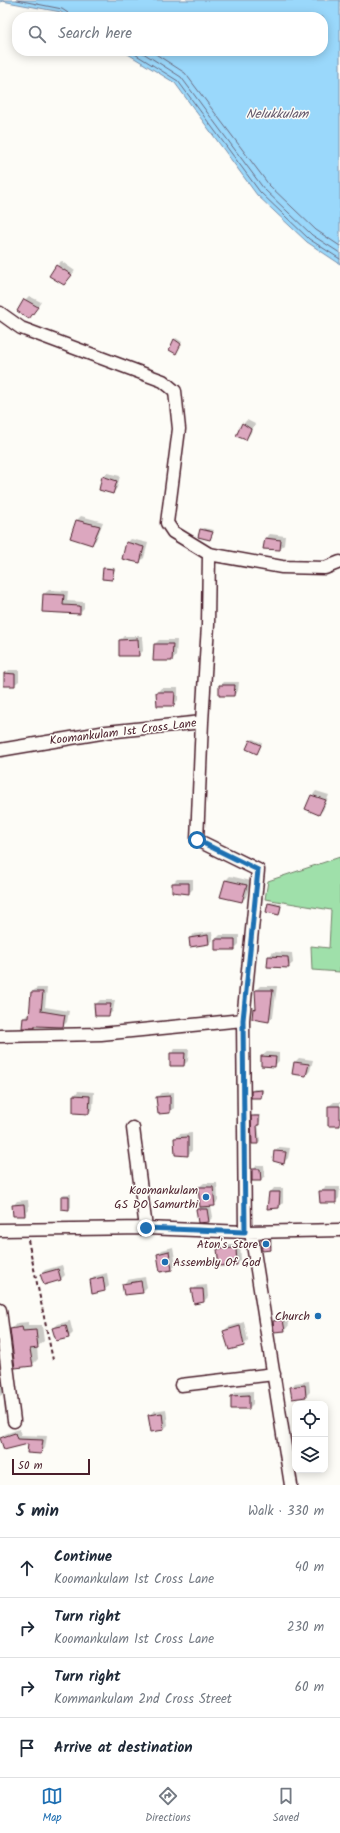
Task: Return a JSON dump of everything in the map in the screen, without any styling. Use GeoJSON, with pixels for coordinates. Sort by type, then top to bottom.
{"type":"FeatureCollection","features":[{"type":"Feature","properties":{"kind":"street"},"geometry":{"type":"LineString","coordinates":[[0,312],[21,328],[163,381],[174,391],[179,429],[167,523],[173,532],[209,554],[282,567],[325,568],[340,562]]}},
{"type":"Feature","properties":{"kind":"street"},"geometry":{"type":"LineString","coordinates":[[202,722],[208,626],[209,554]]}},
{"type":"Feature","properties":{"kind":"street","name":"Koomankulam 1st Cross Lane"},"geometry":{"type":"LineString","coordinates":[[0,750],[107,732],[202,722],[197,840],[258,870],[243,1020],[248,1232],[274,1374],[291,1485]]}},
{"type":"Feature","properties":{"kind":"street"},"geometry":{"type":"LineString","coordinates":[[0,1036],[101,1034],[243,1020]]}},
{"type":"Feature","properties":{"kind":"street"},"geometry":{"type":"LineString","coordinates":[[133,1128],[146,1228]]}},
{"type":"Feature","properties":{"kind":"street"},"geometry":{"type":"LineString","coordinates":[[0,1230],[146,1228],[248,1232],[340,1230]]}},
{"type":"Feature","properties":{"kind":"street"},"geometry":{"type":"LineString","coordinates":[[0,1310],[14,1421]]}},
{"type":"Feature","properties":{"kind":"street"},"geometry":{"type":"LineString","coordinates":[[181,1385],[274,1374]]}},
{"type":"Feature","properties":{"kind":"path"},"geometry":{"type":"LineString","coordinates":[[26,1229],[53,1360]]}},
{"type":"Feature","properties":{"kind":"green space"},"geometry":{"type":"Polygon","coordinates":[[[340,857],[340,972],[312,970],[311,946],[329,948],[331,910],[265,899],[268,881],[340,857]]]}},
{"type":"Feature","properties":{"kind":"water","name":"Nelukkulam"},"geometry":{"type":"Polygon","coordinates":[[[0,0],[340,0],[340,264],[307,242],[257,195],[175,83],[131,56],[328,56],[328,12],[61,12],[2,1],[0,3],[0,0]]]}},
{"type":"Feature","properties":{"kind":"building"},"geometry":{"type":"Polygon","coordinates":[[[56,265],[72,275],[64,285],[49,276],[56,265]]]}},
{"type":"Feature","properties":{"kind":"building"},"geometry":{"type":"Polygon","coordinates":[[[24,299],[38,307],[29,319],[17,311],[24,299]]]}},
{"type":"Feature","properties":{"kind":"building"},"geometry":{"type":"Polygon","coordinates":[[[174,339],[181,344],[176,354],[169,350],[174,339]]]}},
{"type":"Feature","properties":{"kind":"building"},"geometry":{"type":"Polygon","coordinates":[[[242,423],[251,429],[246,440],[236,436],[242,423]]]}},
{"type":"Feature","properties":{"kind":"building"},"geometry":{"type":"Polygon","coordinates":[[[102,476],[117,481],[113,494],[99,490],[102,476]]]}},
{"type":"Feature","properties":{"kind":"building"},"geometry":{"type":"Polygon","coordinates":[[[76,520],[100,526],[92,545],[70,538],[76,520]]]}},
{"type":"Feature","properties":{"kind":"building"},"geometry":{"type":"Polygon","coordinates":[[[200,529],[213,532],[210,540],[198,537],[200,529]]]}},
{"type":"Feature","properties":{"kind":"building"},"geometry":{"type":"Polygon","coordinates":[[[265,538],[281,540],[280,550],[263,549],[265,538]]]}},
{"type":"Feature","properties":{"kind":"building"},"geometry":{"type":"Polygon","coordinates":[[[126,542],[144,547],[140,563],[122,559],[126,542]]]}},
{"type":"Feature","properties":{"kind":"building"},"geometry":{"type":"Polygon","coordinates":[[[103,568],[114,569],[112,580],[102,579],[103,568]]]}},
{"type":"Feature","properties":{"kind":"building"},"geometry":{"type":"Polygon","coordinates":[[[43,594],[64,595],[63,605],[80,606],[80,614],[42,612],[43,594]]]}},
{"type":"Feature","properties":{"kind":"building"},"geometry":{"type":"Polygon","coordinates":[[[138,639],[139,656],[119,656],[119,640],[138,639]]]}},
{"type":"Feature","properties":{"kind":"building"},"geometry":{"type":"Polygon","coordinates":[[[154,644],[173,644],[172,661],[153,661],[154,644]]]}},
{"type":"Feature","properties":{"kind":"building"},"geometry":{"type":"Polygon","coordinates":[[[4,673],[15,674],[15,686],[4,686],[4,673]]]}},
{"type":"Feature","properties":{"kind":"building"},"geometry":{"type":"Polygon","coordinates":[[[219,685],[235,685],[234,696],[219,696],[219,685]]]}},
{"type":"Feature","properties":{"kind":"building"},"geometry":{"type":"Polygon","coordinates":[[[156,692],[175,692],[174,706],[157,706],[156,692]]]}},
{"type":"Feature","properties":{"kind":"building"},"geometry":{"type":"Polygon","coordinates":[[[250,740],[261,745],[257,754],[246,749],[250,740]]]}},
{"type":"Feature","properties":{"kind":"building"},"geometry":{"type":"Polygon","coordinates":[[[311,795],[326,800],[319,815],[305,809],[311,795]]]}},
{"type":"Feature","properties":{"kind":"building"},"geometry":{"type":"Polygon","coordinates":[[[225,880],[247,885],[242,902],[220,897],[225,880]]]}},
{"type":"Feature","properties":{"kind":"building"},"geometry":{"type":"Polygon","coordinates":[[[172,883],[189,883],[189,894],[172,892],[172,883]]]}},
{"type":"Feature","properties":{"kind":"building"},"geometry":{"type":"Polygon","coordinates":[[[268,903],[281,906],[279,915],[266,912],[268,903]]]}},
{"type":"Feature","properties":{"kind":"building"},"geometry":{"type":"Polygon","coordinates":[[[208,935],[209,944],[190,947],[189,938],[208,935]]]}},
{"type":"Feature","properties":{"kind":"building"},"geometry":{"type":"Polygon","coordinates":[[[215,939],[235,939],[235,950],[215,950],[215,939]]]}},
{"type":"Feature","properties":{"kind":"building"},"geometry":{"type":"Polygon","coordinates":[[[268,956],[288,957],[289,968],[267,967],[268,956]]]}},
{"type":"Feature","properties":{"kind":"building"},"geometry":{"type":"Polygon","coordinates":[[[255,990],[273,990],[269,1022],[252,1019],[253,1008],[256,1009],[255,990]]]}},
{"type":"Feature","properties":{"kind":"building"},"geometry":{"type":"Polygon","coordinates":[[[31,992],[43,992],[41,1011],[65,1015],[63,1027],[35,1026],[35,1028],[22,1028],[23,1018],[29,1018],[31,992]]]}},
{"type":"Feature","properties":{"kind":"building"},"geometry":{"type":"Polygon","coordinates":[[[94,1004],[111,1004],[109,1016],[95,1016],[94,1004]]]}},
{"type":"Feature","properties":{"kind":"building"},"geometry":{"type":"Polygon","coordinates":[[[170,1053],[185,1053],[184,1066],[170,1066],[170,1053]]]}},
{"type":"Feature","properties":{"kind":"building"},"geometry":{"type":"Polygon","coordinates":[[[261,1056],[276,1057],[275,1067],[261,1066],[261,1056]]]}},
{"type":"Feature","properties":{"kind":"building"},"geometry":{"type":"Polygon","coordinates":[[[294,1062],[309,1064],[306,1076],[292,1074],[294,1062]]]}},
{"type":"Feature","properties":{"kind":"building"},"geometry":{"type":"Polygon","coordinates":[[[262,1090],[261,1098],[251,1098],[251,1091],[262,1090]]]}},
{"type":"Feature","properties":{"kind":"building"},"geometry":{"type":"Polygon","coordinates":[[[73,1095],[90,1096],[89,1114],[73,1113],[73,1095]]]}},
{"type":"Feature","properties":{"kind":"building"},"geometry":{"type":"Polygon","coordinates":[[[170,1096],[170,1113],[158,1114],[156,1097],[170,1096]]]}},
{"type":"Feature","properties":{"kind":"building"},"geometry":{"type":"Polygon","coordinates":[[[328,1106],[340,1106],[340,1126],[328,1126],[328,1106]]]}},
{"type":"Feature","properties":{"kind":"building"},"geometry":{"type":"Polygon","coordinates":[[[251,1116],[259,1116],[259,1125],[257,1125],[258,1144],[252,1144],[251,1116]]]}},
{"type":"Feature","properties":{"kind":"building"},"geometry":{"type":"Polygon","coordinates":[[[188,1137],[188,1156],[175,1155],[174,1138],[188,1137]]]}},
{"type":"Feature","properties":{"kind":"building"},"geometry":{"type":"Polygon","coordinates":[[[274,1151],[286,1152],[284,1164],[273,1161],[274,1151]]]}},
{"type":"Feature","properties":{"kind":"building"},"geometry":{"type":"Polygon","coordinates":[[[252,1169],[260,1169],[261,1181],[252,1181],[252,1169]]]}},
{"type":"Feature","properties":{"kind":"building","name":"Koomankulam GS DO Samurthi"},"geometry":{"type":"Polygon","coordinates":[[[198,1187],[213,1187],[215,1206],[200,1207],[198,1187]]]}},
{"type":"Feature","properties":{"kind":"building"},"geometry":{"type":"Polygon","coordinates":[[[319,1191],[336,1191],[336,1203],[320,1203],[319,1191]]]}},
{"type":"Feature","properties":{"kind":"building"},"geometry":{"type":"Polygon","coordinates":[[[269,1192],[280,1192],[279,1208],[267,1209],[269,1192]]]}},
{"type":"Feature","properties":{"kind":"building"},"geometry":{"type":"Polygon","coordinates":[[[61,1196],[69,1196],[69,1210],[61,1209],[61,1196]]]}},
{"type":"Feature","properties":{"kind":"building"},"geometry":{"type":"Polygon","coordinates":[[[24,1204],[25,1216],[13,1216],[12,1205],[24,1204]]]}},
{"type":"Feature","properties":{"kind":"building"},"geometry":{"type":"Polygon","coordinates":[[[196,1209],[207,1209],[209,1222],[198,1223],[196,1209]]]}},
{"type":"Feature","properties":{"kind":"building","name":"Aton's Store"},"geometry":{"type":"Polygon","coordinates":[[[261,1239],[270,1239],[271,1250],[262,1251],[261,1239]]]}},
{"type":"Feature","properties":{"kind":"building"},"geometry":{"type":"Polygon","coordinates":[[[236,1248],[237,1265],[219,1266],[217,1249],[236,1248]]]}},
{"type":"Feature","properties":{"kind":"building","name":"Assembly Of God"},"geometry":{"type":"Polygon","coordinates":[[[169,1251],[172,1270],[160,1272],[157,1254],[169,1251]]]}},
{"type":"Feature","properties":{"kind":"building"},"geometry":{"type":"Polygon","coordinates":[[[58,1269],[61,1280],[44,1285],[40,1274],[58,1269]]]}},
{"type":"Feature","properties":{"kind":"building"},"geometry":{"type":"Polygon","coordinates":[[[103,1277],[105,1291],[92,1294],[90,1280],[103,1277]]]}},
{"type":"Feature","properties":{"kind":"building"},"geometry":{"type":"Polygon","coordinates":[[[141,1281],[143,1293],[124,1295],[122,1284],[141,1281]]]}},
{"type":"Feature","properties":{"kind":"building"},"geometry":{"type":"Polygon","coordinates":[[[191,1289],[203,1289],[204,1302],[194,1304],[191,1289]]]}},
{"type":"Feature","properties":{"kind":"building"},"geometry":{"type":"Polygon","coordinates":[[[283,1320],[285,1331],[274,1332],[273,1321],[283,1320]]]}},
{"type":"Feature","properties":{"kind":"building"},"geometry":{"type":"Polygon","coordinates":[[[66,1325],[69,1338],[56,1341],[52,1328],[66,1325]]]}},
{"type":"Feature","properties":{"kind":"building"},"geometry":{"type":"Polygon","coordinates":[[[240,1326],[244,1346],[229,1350],[223,1331],[240,1326]]]}},
{"type":"Feature","properties":{"kind":"building"},"geometry":{"type":"Polygon","coordinates":[[[22,1327],[23,1331],[36,1330],[38,1348],[30,1349],[33,1366],[15,1368],[10,1329],[22,1327]]]}},
{"type":"Feature","properties":{"kind":"building"},"geometry":{"type":"Polygon","coordinates":[[[305,1385],[306,1397],[292,1399],[290,1387],[305,1385]]]}},
{"type":"Feature","properties":{"kind":"building"},"geometry":{"type":"Polygon","coordinates":[[[249,1395],[249,1409],[231,1409],[231,1396],[249,1395]]]}},
{"type":"Feature","properties":{"kind":"building"},"geometry":{"type":"Polygon","coordinates":[[[162,1413],[164,1430],[151,1432],[148,1415],[162,1413]]]}},
{"type":"Feature","properties":{"kind":"building"},"geometry":{"type":"Polygon","coordinates":[[[15,1433],[17,1439],[43,1440],[41,1454],[27,1453],[28,1444],[4,1450],[0,1438],[15,1433]]]}},
{"type":"Feature","properties":{"kind":"place","name":"Koomankulam GS DO Samurthi"},"geometry":{"type":"Point","coordinates":[206,1197]}},
{"type":"Feature","properties":{"kind":"place","name":"Aton's Store"},"geometry":{"type":"Point","coordinates":[266,1244]}},
{"type":"Feature","properties":{"kind":"place","name":"Assembly Of God"},"geometry":{"type":"Point","coordinates":[165,1262]}},
{"type":"Feature","properties":{"kind":"place","name":"Church"},"geometry":{"type":"Point","coordinates":[318,1316]}},
{"type":"Feature","properties":{"kind":"route"},"geometry":{"type":"LineString","coordinates":[[146,1228],[245,1232],[243,1020],[258,870],[197,840]]}}]}
